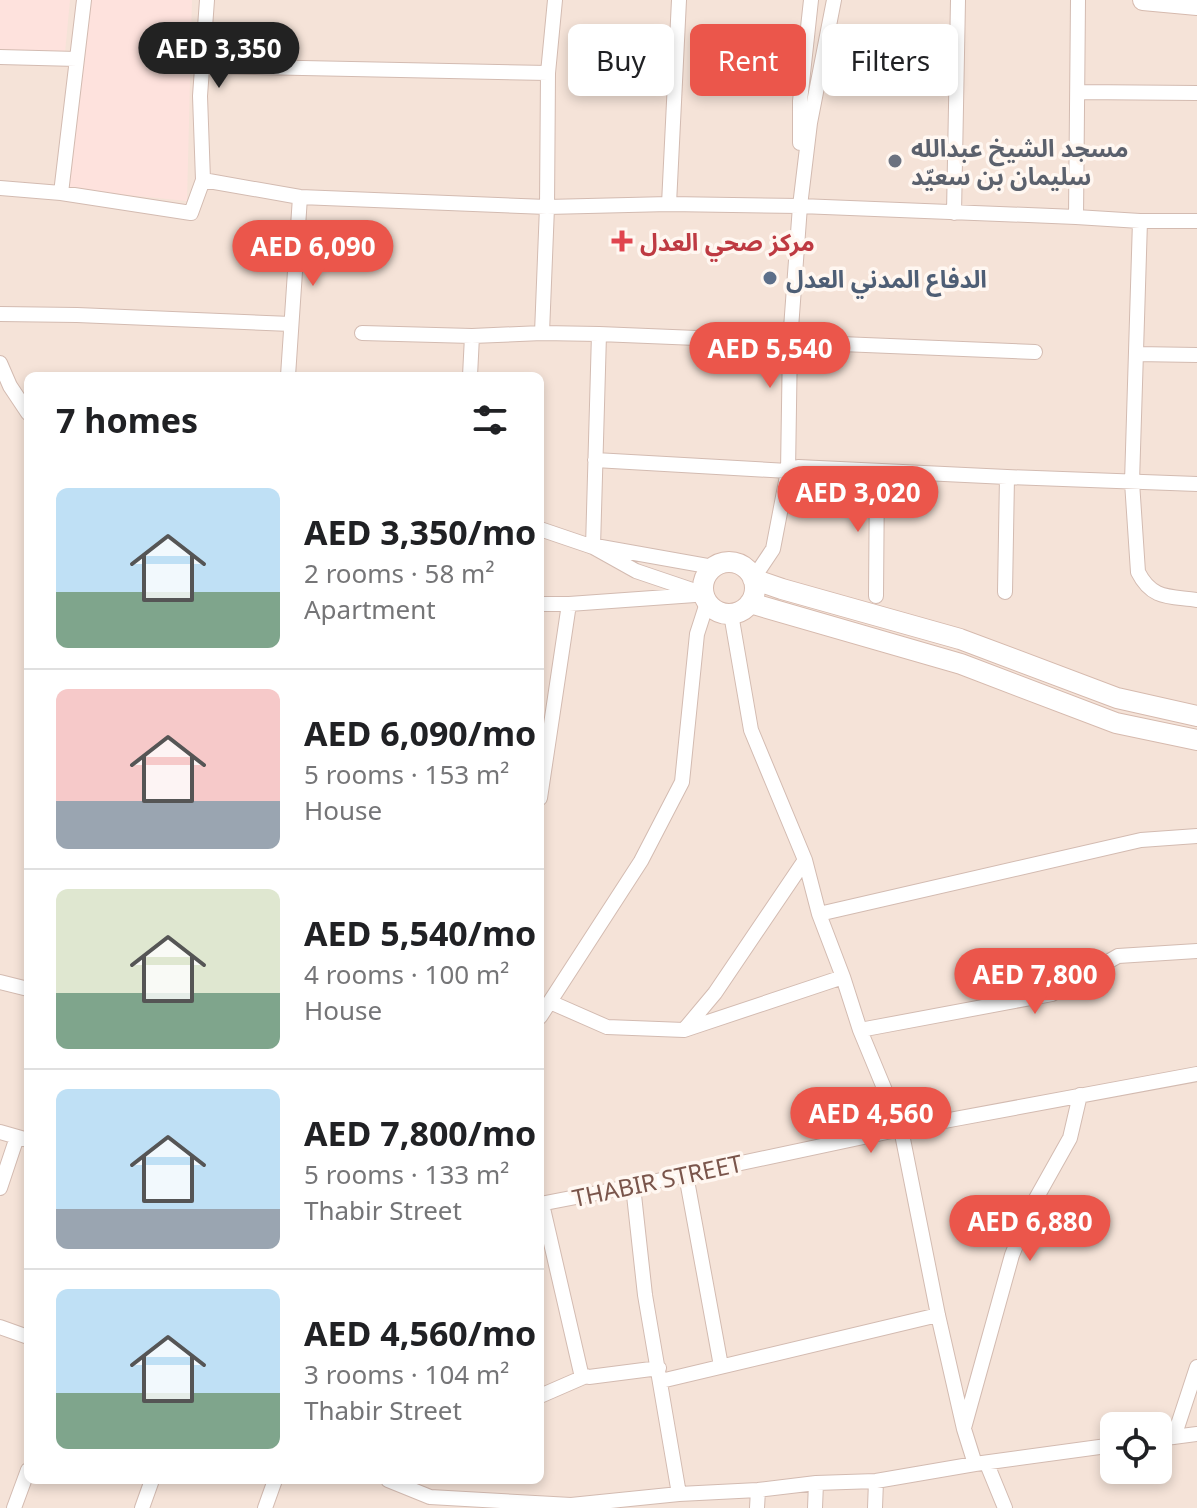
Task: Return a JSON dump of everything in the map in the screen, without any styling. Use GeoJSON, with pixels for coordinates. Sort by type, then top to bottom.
{"type":"FeatureCollection","features":[{"type":"Feature","properties":{"kind":"street"},"geometry":{"type":"LineString","coordinates":[[61,193],[84,0]]}},
{"type":"Feature","properties":{"kind":"street"},"geometry":{"type":"LineString","coordinates":[[0,188],[61,193],[191,213],[203,180],[200,96],[207,0]]}},
{"type":"Feature","properties":{"kind":"street"},"geometry":{"type":"LineString","coordinates":[[542,333],[548,73],[555,0]]}},
{"type":"Feature","properties":{"kind":"street"},"geometry":{"type":"LineString","coordinates":[[669,204],[679,0]]}},
{"type":"Feature","properties":{"kind":"street"},"geometry":{"type":"LineString","coordinates":[[800,206],[800,101],[811,0]]}},
{"type":"Feature","properties":{"kind":"street"},"geometry":{"type":"LineString","coordinates":[[753,579],[773,549],[788,471],[790,342],[800,206],[810,123],[834,0]]}},
{"type":"Feature","properties":{"kind":"street"},"geometry":{"type":"LineString","coordinates":[[954,213],[958,0]]}},
{"type":"Feature","properties":{"kind":"street"},"geometry":{"type":"LineString","coordinates":[[1076,217],[1078,0]]}},
{"type":"Feature","properties":{"kind":"street"},"geometry":{"type":"LineString","coordinates":[[1143,0],[1197,5]]}},
{"type":"Feature","properties":{"kind":"street"},"geometry":{"type":"LineString","coordinates":[[0,57],[77,59]]}},
{"type":"Feature","properties":{"kind":"street"},"geometry":{"type":"LineString","coordinates":[[203,66],[548,73]]}},
{"type":"Feature","properties":{"kind":"street"},"geometry":{"type":"LineString","coordinates":[[1078,92],[1197,93]]}},
{"type":"Feature","properties":{"kind":"street"},"geometry":{"type":"LineString","coordinates":[[203,180],[300,197],[547,207],[669,204],[800,206],[1197,221]]}},
{"type":"Feature","properties":{"kind":"street"},"geometry":{"type":"LineString","coordinates":[[288,372],[300,197]]}},
{"type":"Feature","properties":{"kind":"street"},"geometry":{"type":"LineString","coordinates":[[1140,221],[1132,482],[1138,572],[1144,584],[1155,593],[1197,600]]}},
{"type":"Feature","properties":{"kind":"street"},"geometry":{"type":"LineString","coordinates":[[0,314],[291,324]]}},
{"type":"Feature","properties":{"kind":"street"},"geometry":{"type":"LineString","coordinates":[[362,333],[472,336],[599,334],[1035,352]]}},
{"type":"Feature","properties":{"kind":"street"},"geometry":{"type":"LineString","coordinates":[[593,547],[599,334]]}},
{"type":"Feature","properties":{"kind":"street"},"geometry":{"type":"LineString","coordinates":[[470,372],[472,336]]}},
{"type":"Feature","properties":{"kind":"street"},"geometry":{"type":"LineString","coordinates":[[1136,354],[1197,355]]}},
{"type":"Feature","properties":{"kind":"street"},"geometry":{"type":"LineString","coordinates":[[0,363],[24,407]]}},
{"type":"Feature","properties":{"kind":"street"},"geometry":{"type":"LineString","coordinates":[[595,460],[788,471],[798,467],[1197,484]]}},
{"type":"Feature","properties":{"kind":"street"},"geometry":{"type":"LineString","coordinates":[[876,596],[877,472]]}},
{"type":"Feature","properties":{"kind":"street"},"geometry":{"type":"LineString","coordinates":[[1005,592],[1007,477]]}},
{"type":"Feature","properties":{"kind":"street"},"geometry":{"type":"LineString","coordinates":[[544,530],[593,547],[636,571],[705,599],[718,612],[731,614],[745,609],[755,588],[749,572],[736,563],[713,567],[593,547]]}},
{"type":"Feature","properties":{"kind":"street"},"geometry":{"type":"LineString","coordinates":[[544,1011],[641,861],[682,782],[697,634],[705,599],[704,580],[713,567]]}},
{"type":"Feature","properties":{"kind":"street"},"geometry":{"type":"LineString","coordinates":[[753,579],[960,639],[1117,698],[1197,716]]}},
{"type":"Feature","properties":{"kind":"street"},"geometry":{"type":"LineString","coordinates":[[544,604],[705,599]]}},
{"type":"Feature","properties":{"kind":"street"},"geometry":{"type":"LineString","coordinates":[[750,603],[961,664],[1116,723],[1197,740]]}},
{"type":"Feature","properties":{"kind":"street"},"geometry":{"type":"LineString","coordinates":[[544,771],[569,604]]}},
{"type":"Feature","properties":{"kind":"street"},"geometry":{"type":"LineString","coordinates":[[731,614],[751,730],[805,860],[819,914],[860,1030],[901,1129],[964,1429],[1005,1508]]}},
{"type":"Feature","properties":{"kind":"street"},"geometry":{"type":"LineString","coordinates":[[819,914],[1141,840],[1197,836]]}},
{"type":"Feature","properties":{"kind":"street"},"geometry":{"type":"LineString","coordinates":[[684,1030],[715,993],[805,860]]}},
{"type":"Feature","properties":{"kind":"street"},"geometry":{"type":"LineString","coordinates":[[860,1030],[1052,994],[1118,956],[1197,951]]}},
{"type":"Feature","properties":{"kind":"street"},"geometry":{"type":"LineString","coordinates":[[550,1002],[607,1027],[684,1030],[843,977]]}},
{"type":"Feature","properties":{"kind":"street"},"geometry":{"type":"LineString","coordinates":[[0,982],[24,988]]}},
{"type":"Feature","properties":{"kind":"street","name":"THABIR STREET"},"geometry":{"type":"LineString","coordinates":[[544,1203],[901,1129],[1197,1074]]}},
{"type":"Feature","properties":{"kind":"street"},"geometry":{"type":"LineString","coordinates":[[964,1429],[1012,1255],[1033,1204],[1070,1138],[1080,1095]]}},
{"type":"Feature","properties":{"kind":"street"},"geometry":{"type":"LineString","coordinates":[[0,1132],[23,1139],[0,1188]]}},
{"type":"Feature","properties":{"kind":"street"},"geometry":{"type":"LineString","coordinates":[[686,1175],[721,1366]]}},
{"type":"Feature","properties":{"kind":"street"},"geometry":{"type":"LineString","coordinates":[[633,1186],[645,1295],[679,1494]]}},
{"type":"Feature","properties":{"kind":"street"},"geometry":{"type":"LineString","coordinates":[[544,1217],[581,1373],[586,1376]]}},
{"type":"Feature","properties":{"kind":"street"},"geometry":{"type":"LineString","coordinates":[[544,1394],[586,1376],[660,1374],[721,1366],[938,1315]]}},
{"type":"Feature","properties":{"kind":"street"},"geometry":{"type":"LineString","coordinates":[[0,1327],[24,1336]]}},
{"type":"Feature","properties":{"kind":"street"},"geometry":{"type":"LineString","coordinates":[[1197,1367],[1174,1437],[1197,1434]]}},
{"type":"Feature","properties":{"kind":"street"},"geometry":{"type":"LineString","coordinates":[[398,1484],[430,1497],[571,1506],[679,1494],[876,1481],[1100,1447]]}},
{"type":"Feature","properties":{"kind":"street"},"geometry":{"type":"LineString","coordinates":[[14,1508],[24,1481]]}},
{"type":"Feature","properties":{"kind":"street"},"geometry":{"type":"LineString","coordinates":[[875,1508],[876,1481]]}},
{"type":"Feature","properties":{"kind":"street"},"geometry":{"type":"LineString","coordinates":[[815,1508],[816,1483]]}},
{"type":"Feature","properties":{"kind":"street"},"geometry":{"type":"LineString","coordinates":[[142,1508],[151,1484]]}},
{"type":"Feature","properties":{"kind":"street"},"geometry":{"type":"LineString","coordinates":[[265,1508],[274,1484]]}},
{"type":"Feature","properties":{"kind":"street"},"geometry":{"type":"LineString","coordinates":[[757,1508],[758,1490]]}},
{"type":"Feature","properties":{"kind":"shaded area"},"geometry":{"type":"Polygon","coordinates":[[[0,0],[1197,0],[1197,1508],[0,1508],[0,0]]]}},
{"type":"Feature","properties":{"kind":"shaded area"},"geometry":{"type":"Polygon","coordinates":[[[0,0],[70,0],[65,53],[0,51],[0,0]]]}},
{"type":"Feature","properties":{"kind":"shaded area"},"geometry":{"type":"Polygon","coordinates":[[[88,0],[192,0],[187,201],[67,189],[88,0]]]}},
{"type":"Feature","properties":{"kind":"place","name":"مسجد الشيخ عبدالله سليمان بن سعيّد"},"geometry":{"type":"Point","coordinates":[895,161]}},
{"type":"Feature","properties":{"kind":"place","name":"مركز صحي العدل"},"geometry":{"type":"Point","coordinates":[622,241]}},
{"type":"Feature","properties":{"kind":"place","name":"الدفاع المدني العدل"},"geometry":{"type":"Point","coordinates":[770,278]}}]}
